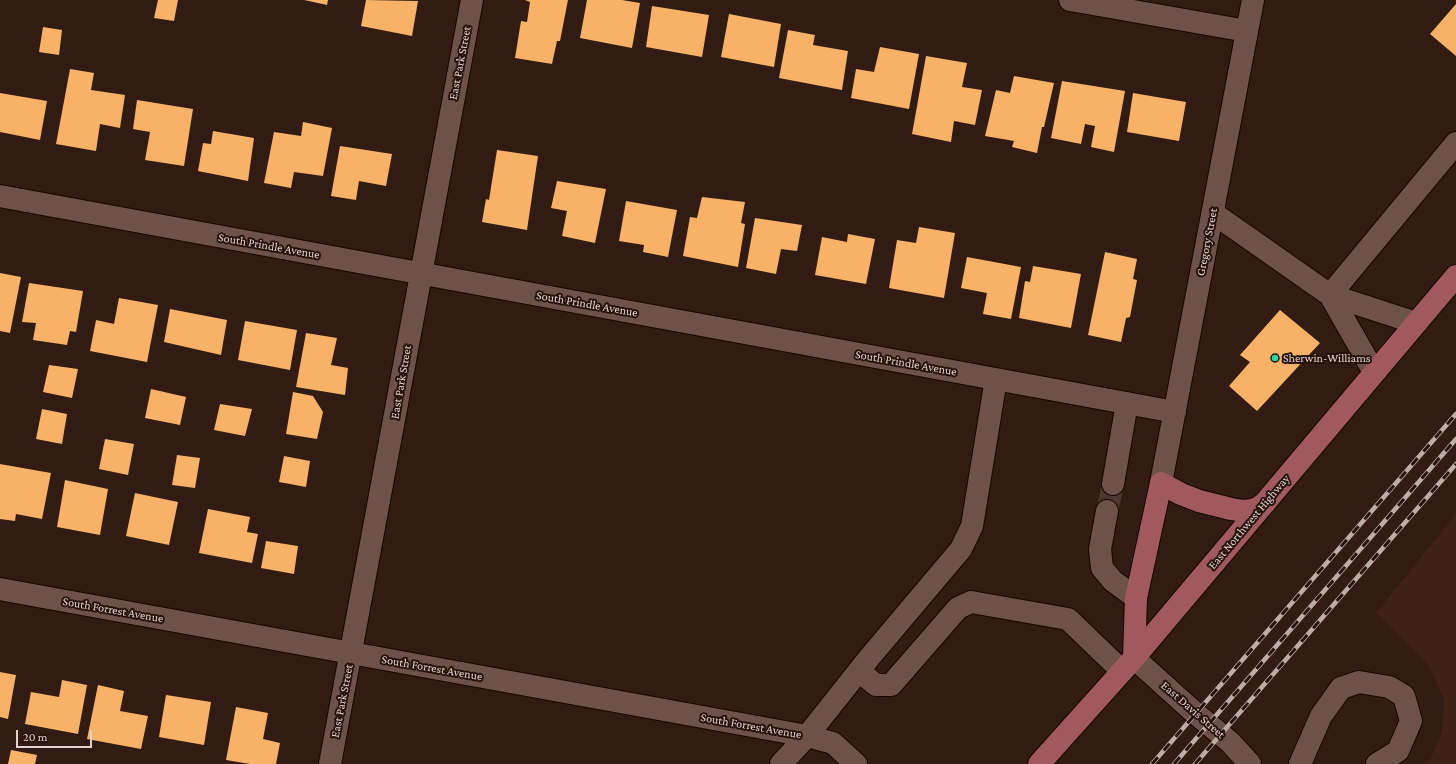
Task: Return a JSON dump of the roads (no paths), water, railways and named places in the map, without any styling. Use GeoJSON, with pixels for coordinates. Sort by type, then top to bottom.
{"type":"FeatureCollection","features":[{"type":"Feature","properties":{"kind":"main road","name":"East Northwest Highway"},"geometry":{"type":"LineString","coordinates":[[1039,764],[1128,664],[1456,276]]}},
{"type":"Feature","properties":{"kind":"main road"},"geometry":{"type":"LineString","coordinates":[[1128,664],[1136,598],[1162,483],[1181,494],[1199,501],[1231,509],[1244,511],[1252,510],[1265,503]]}},
{"type":"Feature","properties":{"kind":"street","name":"East Park Street"},"geometry":{"type":"LineString","coordinates":[[330,764],[472,0]]}},
{"type":"Feature","properties":{"kind":"street"},"geometry":{"type":"LineString","coordinates":[[1070,0],[1247,31]]}},
{"type":"Feature","properties":{"kind":"street","name":"Gregory Street"},"geometry":{"type":"LineString","coordinates":[[1162,483],[1253,0]]}},
{"type":"Feature","properties":{"kind":"street"},"geometry":{"type":"LineString","coordinates":[[1330,295],[1456,143]]}},
{"type":"Feature","properties":{"kind":"street","name":"South Prindle Avenue"},"geometry":{"type":"LineString","coordinates":[[0,196],[1175,412]]}},
{"type":"Feature","properties":{"kind":"street"},"geometry":{"type":"LineString","coordinates":[[1213,213],[1330,295],[1416,323]]}},
{"type":"Feature","properties":{"kind":"street"},"geometry":{"type":"LineString","coordinates":[[1330,295],[1374,372]]}},
{"type":"Feature","properties":{"kind":"street"},"geometry":{"type":"LineString","coordinates":[[782,764],[807,736],[961,549],[972,526],[996,379]]}},
{"type":"Feature","properties":{"kind":"street"},"geometry":{"type":"LineString","coordinates":[[1113,484],[1127,403]]}},
{"type":"Feature","properties":{"kind":"street"},"geometry":{"type":"LineString","coordinates":[[1107,511],[1100,549],[1102,568],[1113,581],[1136,598]]}},
{"type":"Feature","properties":{"kind":"street","name":"South Forrest Avenue"},"geometry":{"type":"LineString","coordinates":[[0,590],[807,736],[833,743],[852,763]]}},
{"type":"Feature","properties":{"kind":"street","name":"East Davis Street"},"geometry":{"type":"LineString","coordinates":[[859,671],[876,685],[891,685],[958,608],[971,602],[1068,619],[1195,713],[1230,742],[1250,764]]}},
{"type":"Feature","properties":{"kind":"street"},"geometry":{"type":"LineString","coordinates":[[1300,764],[1321,716],[1341,688],[1359,682],[1389,686],[1404,696],[1412,721],[1398,751],[1377,764]]}},
{"type":"Feature","properties":{"kind":"tunnel"},"geometry":{"type":"LineString","coordinates":[[1107,511],[1113,484]]}},
{"type":"Feature","properties":{"kind":"railway"},"geometry":{"type":"LineString","coordinates":[[1152,764],[1456,414]]}},
{"type":"Feature","properties":{"kind":"railway"},"geometry":{"type":"LineString","coordinates":[[1174,764],[1456,439]]}},
{"type":"Feature","properties":{"kind":"railway"},"geometry":{"type":"LineString","coordinates":[[1195,764],[1456,464]]}},
{"type":"Feature","properties":{"kind":"place","name":"Sherwin-Williams"},"geometry":{"type":"Point","coordinates":[1275,358]}}]}
